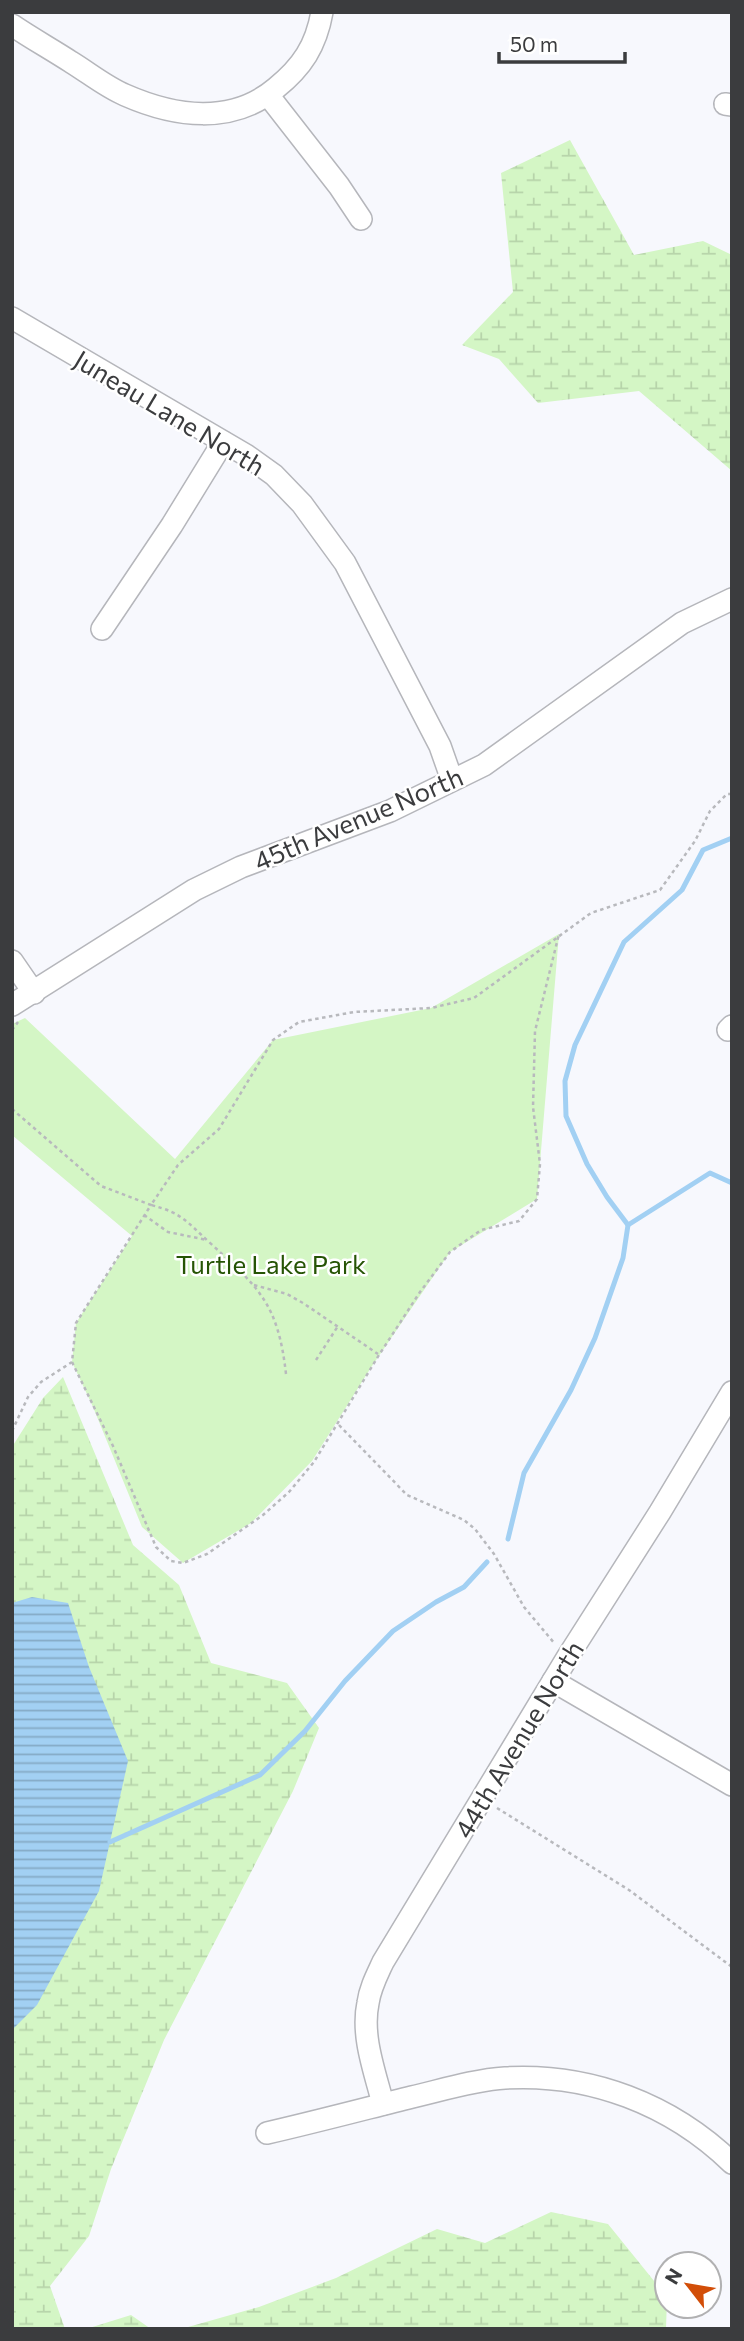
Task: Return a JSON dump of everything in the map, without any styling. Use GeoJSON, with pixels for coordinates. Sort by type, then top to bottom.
{"type":"FeatureCollection","features":[{"type":"Feature","properties":{"kind":"street"},"geometry":{"type":"LineString","coordinates":[[12,24],[124,95],[164,109],[193,114],[222,114],[268,95],[296,72],[310,51],[319,27],[321,12]]}},
{"type":"Feature","properties":{"kind":"street"},"geometry":{"type":"LineString","coordinates":[[268,95],[340,186],[361,219]]}},
{"type":"Feature","properties":{"kind":"street","name":"Juneau Lane North"},"geometry":{"type":"LineString","coordinates":[[12,318],[223,442],[274,475],[302,504],[345,563],[440,746],[452,780]]}},
{"type":"Feature","properties":{"kind":"street"},"geometry":{"type":"LineString","coordinates":[[102,629],[172,525],[223,442]]}},
{"type":"Feature","properties":{"kind":"street","name":"45th Avenue North"},"geometry":{"type":"LineString","coordinates":[[12,1005],[194,890],[241,867],[390,811],[484,765],[682,623],[732,599]]}},
{"type":"Feature","properties":{"kind":"street"},"geometry":{"type":"LineString","coordinates":[[12,961],[34,993]]}},
{"type":"Feature","properties":{"kind":"street","name":"44th Avenue North"},"geometry":{"type":"LineString","coordinates":[[383,2104],[366,2025],[368,2003],[383,1962],[732,1392]]}},
{"type":"Feature","properties":{"kind":"street"},"geometry":{"type":"LineString","coordinates":[[553,1681],[732,1785]]}},
{"type":"Feature","properties":{"kind":"street"},"geometry":{"type":"LineString","coordinates":[[267,2133],[458,2086],[503,2078],[551,2078],[595,2086],[640,2100],[680,2121],[732,2163]]}},
{"type":"Feature","properties":{"kind":"path"},"geometry":{"type":"LineString","coordinates":[[559,934],[535,1031],[533,1107],[540,1164],[537,1199],[519,1221],[481,1230],[450,1252],[379,1355],[339,1425],[289,1492],[263,1515],[207,1554],[183,1563],[171,1561],[156,1547],[113,1446],[72,1362],[76,1323],[178,1165],[219,1129],[273,1040],[299,1021],[354,1012],[431,1008],[474,998],[559,934],[591,913],[660,890],[695,841],[710,811],[727,794],[732,794]]}},
{"type":"Feature","properties":{"kind":"path"},"geometry":{"type":"LineString","coordinates":[[12,1109],[102,1186],[174,1211],[243,1272],[263,1295],[277,1324],[286,1374]]}},
{"type":"Feature","properties":{"kind":"path"},"geometry":{"type":"LineString","coordinates":[[144,1215],[168,1232],[207,1240]]}},
{"type":"Feature","properties":{"kind":"path"},"geometry":{"type":"LineString","coordinates":[[254,1285],[287,1294],[379,1355]]}},
{"type":"Feature","properties":{"kind":"path"},"geometry":{"type":"LineString","coordinates":[[316,1360],[338,1326]]}},
{"type":"Feature","properties":{"kind":"path"},"geometry":{"type":"LineString","coordinates":[[12,1431],[28,1397],[41,1382],[72,1362]]}},
{"type":"Feature","properties":{"kind":"path"},"geometry":{"type":"LineString","coordinates":[[339,1425],[407,1495],[464,1520],[475,1530],[494,1553],[524,1607],[567,1658]]}},
{"type":"Feature","properties":{"kind":"path"},"geometry":{"type":"LineString","coordinates":[[482,1799],[629,1890],[732,1967]]}},
{"type":"Feature","properties":{"kind":"green space"},"geometry":{"type":"Polygon","coordinates":[[[570,140],[634,255],[703,241],[732,255],[732,471],[639,391],[538,403],[499,359],[462,345],[513,292],[501,173],[570,140]]]}},
{"type":"Feature","properties":{"kind":"green space","name":"Turtle Lake Park"},"geometry":{"type":"Polygon","coordinates":[[[559,934],[537,1199],[450,1252],[372,1366],[312,1461],[251,1523],[183,1563],[142,1527],[72,1362],[76,1323],[132,1236],[12,1135],[12,1024],[25,1018],[175,1159],[273,1040],[431,1008],[559,934]]]}},
{"type":"Feature","properties":{"kind":"green space"},"geometry":{"type":"Polygon","coordinates":[[[63,1377],[133,1545],[179,1585],[211,1663],[287,1683],[319,1728],[293,1791],[164,2040],[111,2169],[89,2236],[50,2286],[65,2329],[12,2329],[12,1447],[43,1398],[63,1377]]]}},
{"type":"Feature","properties":{"kind":"green space"},"geometry":{"type":"Polygon","coordinates":[[[551,2212],[608,2224],[653,2280],[653,2320],[666,2320],[666,2329],[181,2329],[259,2307],[336,2278],[437,2229],[485,2243],[551,2212]]]}},
{"type":"Feature","properties":{"kind":"green space"},"geometry":{"type":"Polygon","coordinates":[[[131,2315],[151,2329],[86,2329],[131,2315]]]}},
{"type":"Feature","properties":{"kind":"water"},"geometry":{"type":"Polygon","coordinates":[[[32,1597],[68,1603],[89,1667],[128,1761],[99,1891],[37,2005],[12,2030],[12,1603],[32,1597]]]}},
{"type":"Feature","properties":{"kind":"waterway"},"geometry":{"type":"LineString","coordinates":[[508,1539],[524,1473],[571,1390],[595,1338],[623,1258],[628,1225],[587,1164],[566,1116],[565,1081],[575,1045],[624,942],[682,890],[703,850],[732,838]]}},
{"type":"Feature","properties":{"kind":"waterway"},"geometry":{"type":"LineString","coordinates":[[628,1225],[710,1173],[732,1183]]}},
{"type":"Feature","properties":{"kind":"waterway"},"geometry":{"type":"LineString","coordinates":[[110,1842],[260,1775],[305,1731],[345,1681],[393,1631],[464,1587],[487,1562]]}}]}
